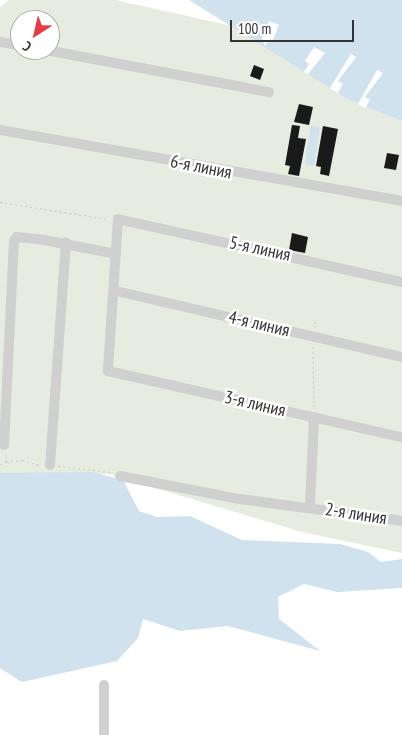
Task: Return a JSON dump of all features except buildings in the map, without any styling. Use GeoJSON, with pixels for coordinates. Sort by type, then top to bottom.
{"type":"FeatureCollection","features":[{"type":"Feature","properties":{"kind":"lane"},"geometry":{"type":"LineString","coordinates":[[60,53],[269,92]]}},
{"type":"Feature","properties":{"kind":"lane","name":"6-я линия"},"geometry":{"type":"LineString","coordinates":[[0,130],[402,201]]}},
{"type":"Feature","properties":{"kind":"lane"},"geometry":{"type":"LineString","coordinates":[[116,291],[118,219]]}},
{"type":"Feature","properties":{"kind":"lane","name":"5-я линия"},"geometry":{"type":"LineString","coordinates":[[118,219],[402,282]]}},
{"type":"Feature","properties":{"kind":"lane"},"geometry":{"type":"LineString","coordinates":[[4,445],[14,241],[26,238],[66,243],[116,254]]}},
{"type":"Feature","properties":{"kind":"lane"},"geometry":{"type":"LineString","coordinates":[[50,466],[66,243]]}},
{"type":"Feature","properties":{"kind":"lane","name":"4-я линия"},"geometry":{"type":"LineString","coordinates":[[116,291],[402,357]]}},
{"type":"Feature","properties":{"kind":"lane","name":"3-я линия"},"geometry":{"type":"LineString","coordinates":[[116,291],[108,371],[402,437]]}},
{"type":"Feature","properties":{"kind":"lane"},"geometry":{"type":"LineString","coordinates":[[310,506],[314,417]]}},
{"type":"Feature","properties":{"kind":"lane","name":"2-я линия"},"geometry":{"type":"LineString","coordinates":[[120,476],[240,499],[310,506],[402,521]]}},
{"type":"Feature","properties":{"kind":"lane"},"geometry":{"type":"LineString","coordinates":[[104,685],[104,735]]}},
{"type":"Feature","properties":{"kind":"path"},"geometry":{"type":"LineString","coordinates":[[0,202],[118,219]]}},
{"type":"Feature","properties":{"kind":"path"},"geometry":{"type":"LineString","coordinates":[[314,417],[315,320]]}},
{"type":"Feature","properties":{"kind":"path"},"geometry":{"type":"LineString","coordinates":[[4,445],[6,462]]}},
{"type":"Feature","properties":{"kind":"path"},"geometry":{"type":"LineString","coordinates":[[0,464],[22,460],[120,476]]}},
{"type":"Feature","properties":{"kind":"shaded area"},"geometry":{"type":"Polygon","coordinates":[[[9,0],[115,0],[237,27],[351,101],[402,121],[402,553],[302,532],[108,474],[0,473],[0,7],[9,0]]]}},
{"type":"Feature","properties":{"kind":"water"},"geometry":{"type":"Polygon","coordinates":[[[189,0],[402,0],[402,121],[351,101],[189,0]]]}},
{"type":"Feature","properties":{"kind":"water"},"geometry":{"type":"Polygon","coordinates":[[[311,126],[320,127],[314,166],[305,164],[311,126]]]}},
{"type":"Feature","properties":{"kind":"water"},"geometry":{"type":"Polygon","coordinates":[[[92,472],[123,480],[139,511],[157,517],[190,516],[242,540],[340,544],[368,552],[381,562],[402,559],[402,588],[337,592],[304,584],[278,597],[279,619],[320,651],[228,626],[180,631],[143,619],[138,638],[117,661],[22,682],[0,668],[0,473],[92,472]]]}},
{"type":"Feature","properties":{"kind":"pier"},"geometry":{"type":"Polygon","coordinates":[[[269,21],[279,25],[272,42],[268,40],[265,46],[262,38],[269,21]]]}},
{"type":"Feature","properties":{"kind":"pier"},"geometry":{"type":"Polygon","coordinates":[[[314,47],[325,53],[308,74],[304,72],[309,64],[305,61],[314,47]]]}},
{"type":"Feature","properties":{"kind":"pier"},"geometry":{"type":"Polygon","coordinates":[[[351,54],[356,57],[338,81],[343,84],[338,93],[330,88],[351,54]]]}},
{"type":"Feature","properties":{"kind":"pier"},"geometry":{"type":"Polygon","coordinates":[[[377,70],[383,73],[365,97],[370,100],[365,108],[358,104],[377,70]]]}}]}
